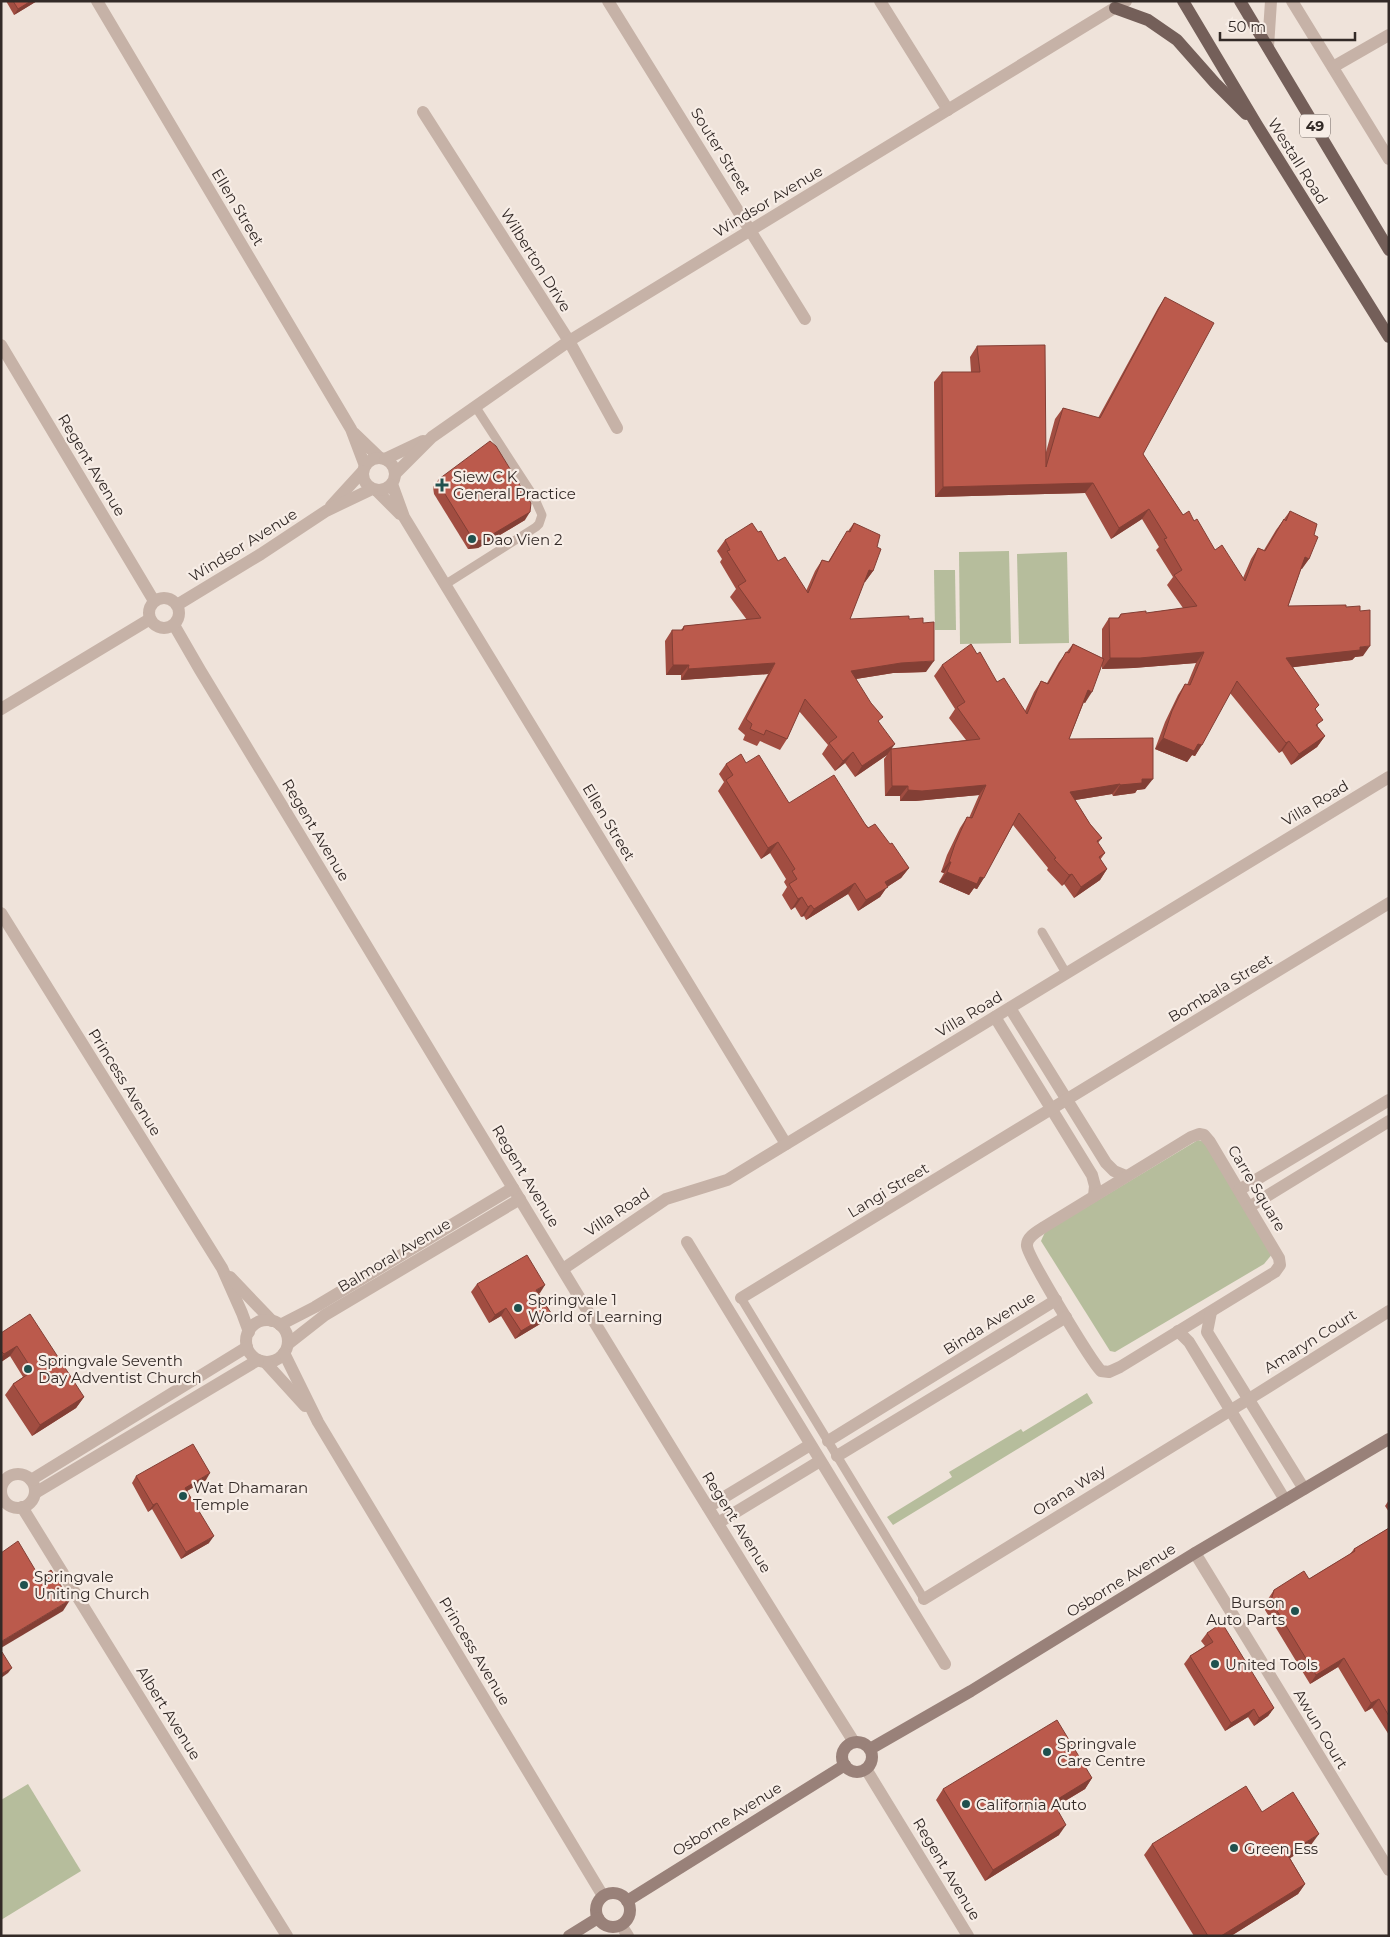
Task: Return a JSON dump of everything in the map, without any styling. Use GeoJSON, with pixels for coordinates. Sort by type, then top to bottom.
{"type":"FeatureCollection","features":[{"type":"Feature","properties":{"kind":"main road","name":"Westall Road"},"geometry":{"type":"LineString","coordinates":[[1183,1],[1256,125],[1389,337]]}},
{"type":"Feature","properties":{"kind":"main road","name":"Westall Road"},"geometry":{"type":"LineString","coordinates":[[1240,1],[1389,250]]}},
{"type":"Feature","properties":{"kind":"main road"},"geometry":{"type":"LineString","coordinates":[[1121,4],[1177,40],[1256,125]]}},
{"type":"Feature","properties":{"kind":"main road","name":"Osborne Avenue"},"geometry":{"type":"LineString","coordinates":[[870,1749],[971,1691],[1195,1553],[1389,1439]]}},
{"type":"Feature","properties":{"kind":"main road"},"geometry":{"type":"LineString","coordinates":[[854,1742],[863,1743],[870,1749],[873,1757],[866,1769],[857,1772],[848,1769],[842,1756],[843,1751],[854,1742]]}},
{"type":"Feature","properties":{"kind":"main road","name":"Osborne Avenue"},"geometry":{"type":"LineString","coordinates":[[627,1901],[845,1765]]}},
{"type":"Feature","properties":{"kind":"main road"},"geometry":{"type":"LineString","coordinates":[[609,1893],[619,1894],[627,1901],[629,1906],[628,1916],[621,1925],[607,1926],[598,1918],[596,1908],[603,1896],[609,1893]]}},
{"type":"Feature","properties":{"kind":"main road"},"geometry":{"type":"LineString","coordinates":[[569,1936],[598,1918]]}},
{"type":"Feature","properties":{"kind":"street","name":"Ellen Street"},"geometry":{"type":"LineString","coordinates":[[97,1],[351,429],[364,468]]}},
{"type":"Feature","properties":{"kind":"street","name":"Souter Street"},"geometry":{"type":"LineString","coordinates":[[608,1],[805,319]]}},
{"type":"Feature","properties":{"kind":"street"},"geometry":{"type":"LineString","coordinates":[[880,1],[948,110]]}},
{"type":"Feature","properties":{"kind":"street"},"geometry":{"type":"LineString","coordinates":[[1268,47],[1271,1]]}},
{"type":"Feature","properties":{"kind":"street"},"geometry":{"type":"LineString","coordinates":[[1292,1],[1389,159]]}},
{"type":"Feature","properties":{"kind":"street","name":"Windsor Avenue"},"geometry":{"type":"LineString","coordinates":[[382,458],[432,437],[569,341],[1121,4]]}},
{"type":"Feature","properties":{"kind":"street"},"geometry":{"type":"LineString","coordinates":[[1332,67],[1389,35]]}},
{"type":"Feature","properties":{"kind":"street","name":"Wilberton Drive"},"geometry":{"type":"LineString","coordinates":[[423,112],[569,341],[617,428]]}},
{"type":"Feature","properties":{"kind":"street","name":"Regent Avenue"},"geometry":{"type":"LineString","coordinates":[[1,345],[154,601]]}},
{"type":"Feature","properties":{"kind":"street","name":"Ellen Street"},"geometry":{"type":"LineString","coordinates":[[351,429],[382,458]]}},
{"type":"Feature","properties":{"kind":"street","name":"Windsor Avenue"},"geometry":{"type":"LineString","coordinates":[[394,479],[432,437]]}},
{"type":"Feature","properties":{"kind":"street"},"geometry":{"type":"LineString","coordinates":[[382,458],[392,465],[394,479],[383,490],[375,490],[363,480],[364,468],[371,460],[382,458]]}},
{"type":"Feature","properties":{"kind":"street","name":"Windsor Avenue"},"geometry":{"type":"LineString","coordinates":[[326,511],[364,468]]}},
{"type":"Feature","properties":{"kind":"street","name":"Ellen Street"},"geometry":{"type":"LineString","coordinates":[[394,479],[404,517]]}},
{"type":"Feature","properties":{"kind":"street","name":"Ellen Street"},"geometry":{"type":"LineString","coordinates":[[375,490],[404,517],[786,1144]]}},
{"type":"Feature","properties":{"kind":"street","name":"Windsor Avenue"},"geometry":{"type":"LineString","coordinates":[[177,605],[261,554],[326,511],[375,490]]}},
{"type":"Feature","properties":{"kind":"street"},"geometry":{"type":"LineString","coordinates":[[159,598],[169,598],[177,605],[180,613],[179,618],[174,624],[165,629],[158,627],[150,619],[150,607],[154,601],[159,598]]}},
{"type":"Feature","properties":{"kind":"street"},"geometry":{"type":"LineString","coordinates":[[1,708],[150,619]]}},
{"type":"Feature","properties":{"kind":"street","name":"Regent Avenue"},"geometry":{"type":"LineString","coordinates":[[174,624],[520,1199],[854,1742]]}},
{"type":"Feature","properties":{"kind":"street","name":"Villa Road"},"geometry":{"type":"LineString","coordinates":[[563,1268],[666,1199],[728,1180],[1389,777]]}},
{"type":"Feature","properties":{"kind":"street","name":"Bombala Street"},"geometry":{"type":"LineString","coordinates":[[1052,1109],[1389,902]]}},
{"type":"Feature","properties":{"kind":"street","name":"Princess Avenue"},"geometry":{"type":"LineString","coordinates":[[1,913],[222,1268],[249,1332]]}},
{"type":"Feature","properties":{"kind":"street"},"geometry":{"type":"LineString","coordinates":[[1010,1008],[1106,1163],[1114,1170],[1126,1176]]}},
{"type":"Feature","properties":{"kind":"street"},"geometry":{"type":"LineString","coordinates":[[995,1017],[1092,1175],[1095,1186],[1094,1196]]}},
{"type":"Feature","properties":{"kind":"street"},"geometry":{"type":"LineString","coordinates":[[1239,1190],[1389,1100]]}},
{"type":"Feature","properties":{"kind":"street","name":"Langi Street"},"geometry":{"type":"LineString","coordinates":[[741,1298],[1052,1109]]}},
{"type":"Feature","properties":{"kind":"street"},"geometry":{"type":"LineString","coordinates":[[1249,1207],[1389,1121]]}},
{"type":"Feature","properties":{"kind":"street","name":"Carre Square"},"geometry":{"type":"LineString","coordinates":[[1199,1134],[1204,1135],[1279,1258],[1280,1265],[1275,1272],[1211,1312],[1120,1367],[1105,1372],[1096,1365],[1066,1317],[1033,1261],[1027,1243],[1037,1232],[1126,1176],[1191,1137],[1199,1134]]}},
{"type":"Feature","properties":{"kind":"street","name":"Balmoral Avenue"},"geometry":{"type":"LineString","coordinates":[[276,1323],[315,1307],[514,1188]]}},
{"type":"Feature","properties":{"kind":"street","name":"Balmoral Avenue"},"geometry":{"type":"LineString","coordinates":[[286,1348],[325,1315],[520,1199]]}},
{"type":"Feature","properties":{"kind":"street"},"geometry":{"type":"LineString","coordinates":[[687,1242],[944,1664]]}},
{"type":"Feature","properties":{"kind":"street","name":"Princess Avenue"},"geometry":{"type":"LineString","coordinates":[[222,1268],[276,1323]]}},
{"type":"Feature","properties":{"kind":"street","name":"Binda Avenue"},"geometry":{"type":"LineString","coordinates":[[828,1441],[1056,1300]]}},
{"type":"Feature","properties":{"kind":"street","name":"Amaryn Court"},"geometry":{"type":"LineString","coordinates":[[1232,1410],[1389,1311]]}},
{"type":"Feature","properties":{"kind":"street"},"geometry":{"type":"LineString","coordinates":[[1211,1312],[1207,1332],[1304,1489]]}},
{"type":"Feature","properties":{"kind":"street"},"geometry":{"type":"LineString","coordinates":[[837,1456],[1066,1317]]}},
{"type":"Feature","properties":{"kind":"street"},"geometry":{"type":"LineString","coordinates":[[35,1493],[261,1361],[276,1360],[286,1348],[287,1334],[276,1323],[258,1323],[249,1332],[248,1347],[250,1352],[261,1361]]}},
{"type":"Feature","properties":{"kind":"street"},"geometry":{"type":"LineString","coordinates":[[1178,1331],[1189,1342],[1285,1500]]}},
{"type":"Feature","properties":{"kind":"street"},"geometry":{"type":"LineString","coordinates":[[31,1480],[248,1347]]}},
{"type":"Feature","properties":{"kind":"street","name":"Princess Avenue"},"geometry":{"type":"LineString","coordinates":[[286,1348],[318,1422],[603,1896]]}},
{"type":"Feature","properties":{"kind":"street","name":"Princess Avenue"},"geometry":{"type":"LineString","coordinates":[[261,1361],[318,1422]]}},
{"type":"Feature","properties":{"kind":"street","name":"Binda Avenue"},"geometry":{"type":"LineString","coordinates":[[939,1373],[949,1389]]}},
{"type":"Feature","properties":{"kind":"street","name":"Orana Way"},"geometry":{"type":"LineString","coordinates":[[924,1599],[1232,1410]]}},
{"type":"Feature","properties":{"kind":"street"},"geometry":{"type":"LineString","coordinates":[[708,1507],[810,1445]]}},
{"type":"Feature","properties":{"kind":"street"},"geometry":{"type":"LineString","coordinates":[[718,1523],[820,1461]]}},
{"type":"Feature","properties":{"kind":"street"},"geometry":{"type":"LineString","coordinates":[[18,1474],[31,1480],[34,1484],[35,1493],[31,1502],[22,1507],[12,1506],[2,1500],[4,1476],[18,1474]]}},
{"type":"Feature","properties":{"kind":"street","name":"Albert Avenue"},"geometry":{"type":"LineString","coordinates":[[22,1507],[287,1936]]}},
{"type":"Feature","properties":{"kind":"street","name":"Awun Court"},"geometry":{"type":"LineString","coordinates":[[1195,1553],[1389,1870]]}},
{"type":"Feature","properties":{"kind":"street","name":"Regent Avenue"},"geometry":{"type":"LineString","coordinates":[[866,1769],[968,1936]]}},
{"type":"Feature","properties":{"kind":"street"},"geometry":{"type":"LineString","coordinates":[[621,1925],[628,1936]]}},
{"type":"Feature","properties":{"kind":"lane"},"geometry":{"type":"LineString","coordinates":[[446,584],[536,527],[542,515],[534,497],[476,406]]}},
{"type":"Feature","properties":{"kind":"lane"},"geometry":{"type":"LineString","coordinates":[[1042,932],[1066,973]]}},
{"type":"Feature","properties":{"kind":"lane"},"geometry":{"type":"LineString","coordinates":[[741,1298],[924,1599]]}},
{"type":"Feature","properties":{"kind":"green space"},"geometry":{"type":"Polygon","coordinates":[[[1009,551],[1011,643],[960,644],[959,552],[1009,551]]]}},
{"type":"Feature","properties":{"kind":"green space"},"geometry":{"type":"Polygon","coordinates":[[[1067,552],[1069,643],[1019,644],[1017,554],[1067,552]]]}},
{"type":"Feature","properties":{"kind":"green space"},"geometry":{"type":"Polygon","coordinates":[[[934,570],[955,570],[956,630],[935,630],[934,570]]]}},
{"type":"Feature","properties":{"kind":"green space"},"geometry":{"type":"Polygon","coordinates":[[[1198,1140],[1208,1143],[1273,1253],[1264,1264],[1115,1352],[1110,1351],[1041,1241],[1045,1232],[1198,1140]]]}},
{"type":"Feature","properties":{"kind":"green space"},"geometry":{"type":"Polygon","coordinates":[[[1087,1393],[1093,1403],[893,1525],[887,1517],[952,1477],[949,1472],[1021,1429],[1023,1432],[1087,1393]]]}},
{"type":"Feature","properties":{"kind":"green space"},"geometry":{"type":"Polygon","coordinates":[[[28,1784],[81,1871],[1,1920],[1,1800],[28,1784]]]}},
{"type":"Feature","properties":{"kind":"building"},"geometry":{"type":"Polygon","coordinates":[[[13,1],[31,1],[18,9],[13,1]]]}},
{"type":"Feature","properties":{"kind":"building"},"geometry":{"type":"Polygon","coordinates":[[[1165,297],[1214,323],[1143,454],[1183,515],[1189,511],[1194,521],[1197,519],[1215,550],[1222,545],[1245,581],[1258,548],[1265,551],[1284,519],[1286,521],[1290,511],[1317,524],[1314,535],[1318,537],[1309,559],[1305,557],[1288,606],[1346,605],[1346,607],[1360,606],[1360,611],[1370,610],[1370,646],[1360,647],[1360,650],[1286,658],[1319,705],[1315,709],[1323,720],[1316,725],[1325,736],[1299,754],[1289,741],[1286,743],[1237,681],[1202,745],[1198,744],[1194,751],[1163,738],[1172,711],[1185,684],[1190,685],[1204,652],[1140,658],[1110,658],[1109,618],[1119,618],[1121,614],[1146,611],[1146,613],[1197,606],[1174,575],[1182,570],[1164,539],[1167,538],[1149,509],[1119,528],[1093,483],[943,487],[942,372],[980,372],[977,346],[1045,345],[1046,467],[1063,408],[1100,418],[1165,297]]]}},
{"type":"Feature","properties":{"kind":"building"},"geometry":{"type":"Polygon","coordinates":[[[490,441],[496,446],[531,503],[530,512],[483,540],[474,541],[440,486],[439,479],[490,441]]]}},
{"type":"Feature","properties":{"kind":"building"},"geometry":{"type":"Polygon","coordinates":[[[752,523],[758,532],[761,531],[778,561],[785,557],[808,593],[822,560],[829,562],[847,531],[850,532],[854,523],[880,535],[877,547],[881,549],[873,571],[869,570],[850,619],[909,616],[909,619],[923,618],[923,623],[934,622],[934,661],[901,663],[851,671],[871,703],[883,717],[878,721],[895,744],[862,766],[853,752],[843,761],[829,743],[837,737],[805,699],[787,739],[766,730],[764,735],[750,729],[752,724],[746,719],[775,663],[688,669],[689,665],[673,665],[672,630],[683,630],[684,626],[761,618],[738,586],[746,581],[727,551],[730,550],[725,540],[752,523]]]}},
{"type":"Feature","properties":{"kind":"building"},"geometry":{"type":"Polygon","coordinates":[[[971,644],[977,654],[980,652],[997,682],[1004,678],[1027,714],[1041,681],[1048,684],[1066,652],[1069,653],[1073,644],[1104,659],[1092,692],[1088,690],[1069,739],[1153,738],[1153,779],[1142,779],[1142,783],[1120,784],[1070,792],[1090,824],[1102,838],[1097,841],[1105,853],[1099,857],[1107,869],[1081,887],[1072,874],[1069,875],[1054,859],[1056,858],[1019,813],[984,878],[980,877],[977,884],[947,872],[955,844],[967,817],[972,818],[986,785],[922,791],[908,790],[908,786],[892,786],[891,749],[980,739],[957,707],[965,702],[942,665],[971,644]]]}},
{"type":"Feature","properties":{"kind":"building"},"geometry":{"type":"Polygon","coordinates":[[[741,754],[746,763],[759,755],[789,803],[834,775],[868,828],[875,824],[890,844],[892,843],[909,868],[885,882],[888,887],[866,900],[855,883],[814,909],[811,905],[808,907],[802,897],[798,899],[789,884],[797,879],[792,871],[795,869],[778,842],[768,848],[726,780],[733,775],[726,764],[741,754]]]}},
{"type":"Feature","properties":{"kind":"building"},"geometry":{"type":"Polygon","coordinates":[[[527,1255],[545,1285],[536,1290],[551,1313],[521,1331],[506,1308],[495,1315],[477,1284],[527,1255]]]}},
{"type":"Feature","properties":{"kind":"building"},"geometry":{"type":"Polygon","coordinates":[[[30,1314],[84,1397],[40,1425],[13,1384],[33,1371],[17,1346],[4,1354],[1,1351],[1,1333],[30,1314]]]}},
{"type":"Feature","properties":{"kind":"building"},"geometry":{"type":"Polygon","coordinates":[[[193,1444],[210,1473],[185,1488],[214,1536],[186,1552],[157,1503],[153,1505],[136,1476],[193,1444]]]}},
{"type":"Feature","properties":{"kind":"building"},"geometry":{"type":"Polygon","coordinates":[[[1389,1528],[1389,1716],[1379,1699],[1371,1703],[1344,1658],[1316,1675],[1271,1601],[1274,1590],[1304,1571],[1309,1579],[1389,1528]]]}},
{"type":"Feature","properties":{"kind":"building"},"geometry":{"type":"Polygon","coordinates":[[[18,1541],[40,1578],[51,1570],[70,1600],[2,1641],[1,1553],[18,1541]]]}},
{"type":"Feature","properties":{"kind":"building"},"geometry":{"type":"Polygon","coordinates":[[[1222,1623],[1274,1708],[1259,1718],[1254,1709],[1231,1723],[1190,1656],[1213,1642],[1207,1633],[1222,1623]]]}},
{"type":"Feature","properties":{"kind":"building"},"geometry":{"type":"Polygon","coordinates":[[[1,1653],[12,1668],[1,1674],[1,1653]]]}},
{"type":"Feature","properties":{"kind":"building"},"geometry":{"type":"Polygon","coordinates":[[[1057,1720],[1092,1778],[1053,1802],[1066,1825],[993,1870],[943,1789],[1057,1720]]]}},
{"type":"Feature","properties":{"kind":"building"},"geometry":{"type":"Polygon","coordinates":[[[1246,1786],[1262,1812],[1293,1792],[1319,1834],[1287,1854],[1305,1884],[1221,1936],[1208,1936],[1152,1844],[1246,1786]]]}},
{"type":"Feature","properties":{"kind":"place","name":"Siew C K General Practice"},"geometry":{"type":"Point","coordinates":[442,485]}},
{"type":"Feature","properties":{"kind":"place","name":"Dao Vien 2"},"geometry":{"type":"Point","coordinates":[472,539]}},
{"type":"Feature","properties":{"kind":"place","name":"Springvale 1 World of Learning"},"geometry":{"type":"Point","coordinates":[518,1308]}},
{"type":"Feature","properties":{"kind":"place","name":"Springvale Seventh Day Adventist Church"},"geometry":{"type":"Point","coordinates":[28,1369]}},
{"type":"Feature","properties":{"kind":"place","name":"Wat Dhamaran Temple"},"geometry":{"type":"Point","coordinates":[183,1496]}},
{"type":"Feature","properties":{"kind":"place","name":"Springvale Uniting Church"},"geometry":{"type":"Point","coordinates":[24,1585]}},
{"type":"Feature","properties":{"kind":"place","name":"Burson Auto Parts"},"geometry":{"type":"Point","coordinates":[1295,1611]}},
{"type":"Feature","properties":{"kind":"place","name":"United Tools"},"geometry":{"type":"Point","coordinates":[1215,1664]}},
{"type":"Feature","properties":{"kind":"place","name":"Springvale Care Centre"},"geometry":{"type":"Point","coordinates":[1047,1752]}},
{"type":"Feature","properties":{"kind":"place","name":"California Auto"},"geometry":{"type":"Point","coordinates":[966,1804]}},
{"type":"Feature","properties":{"kind":"place","name":"Green Ess"},"geometry":{"type":"Point","coordinates":[1234,1848]}}]}
